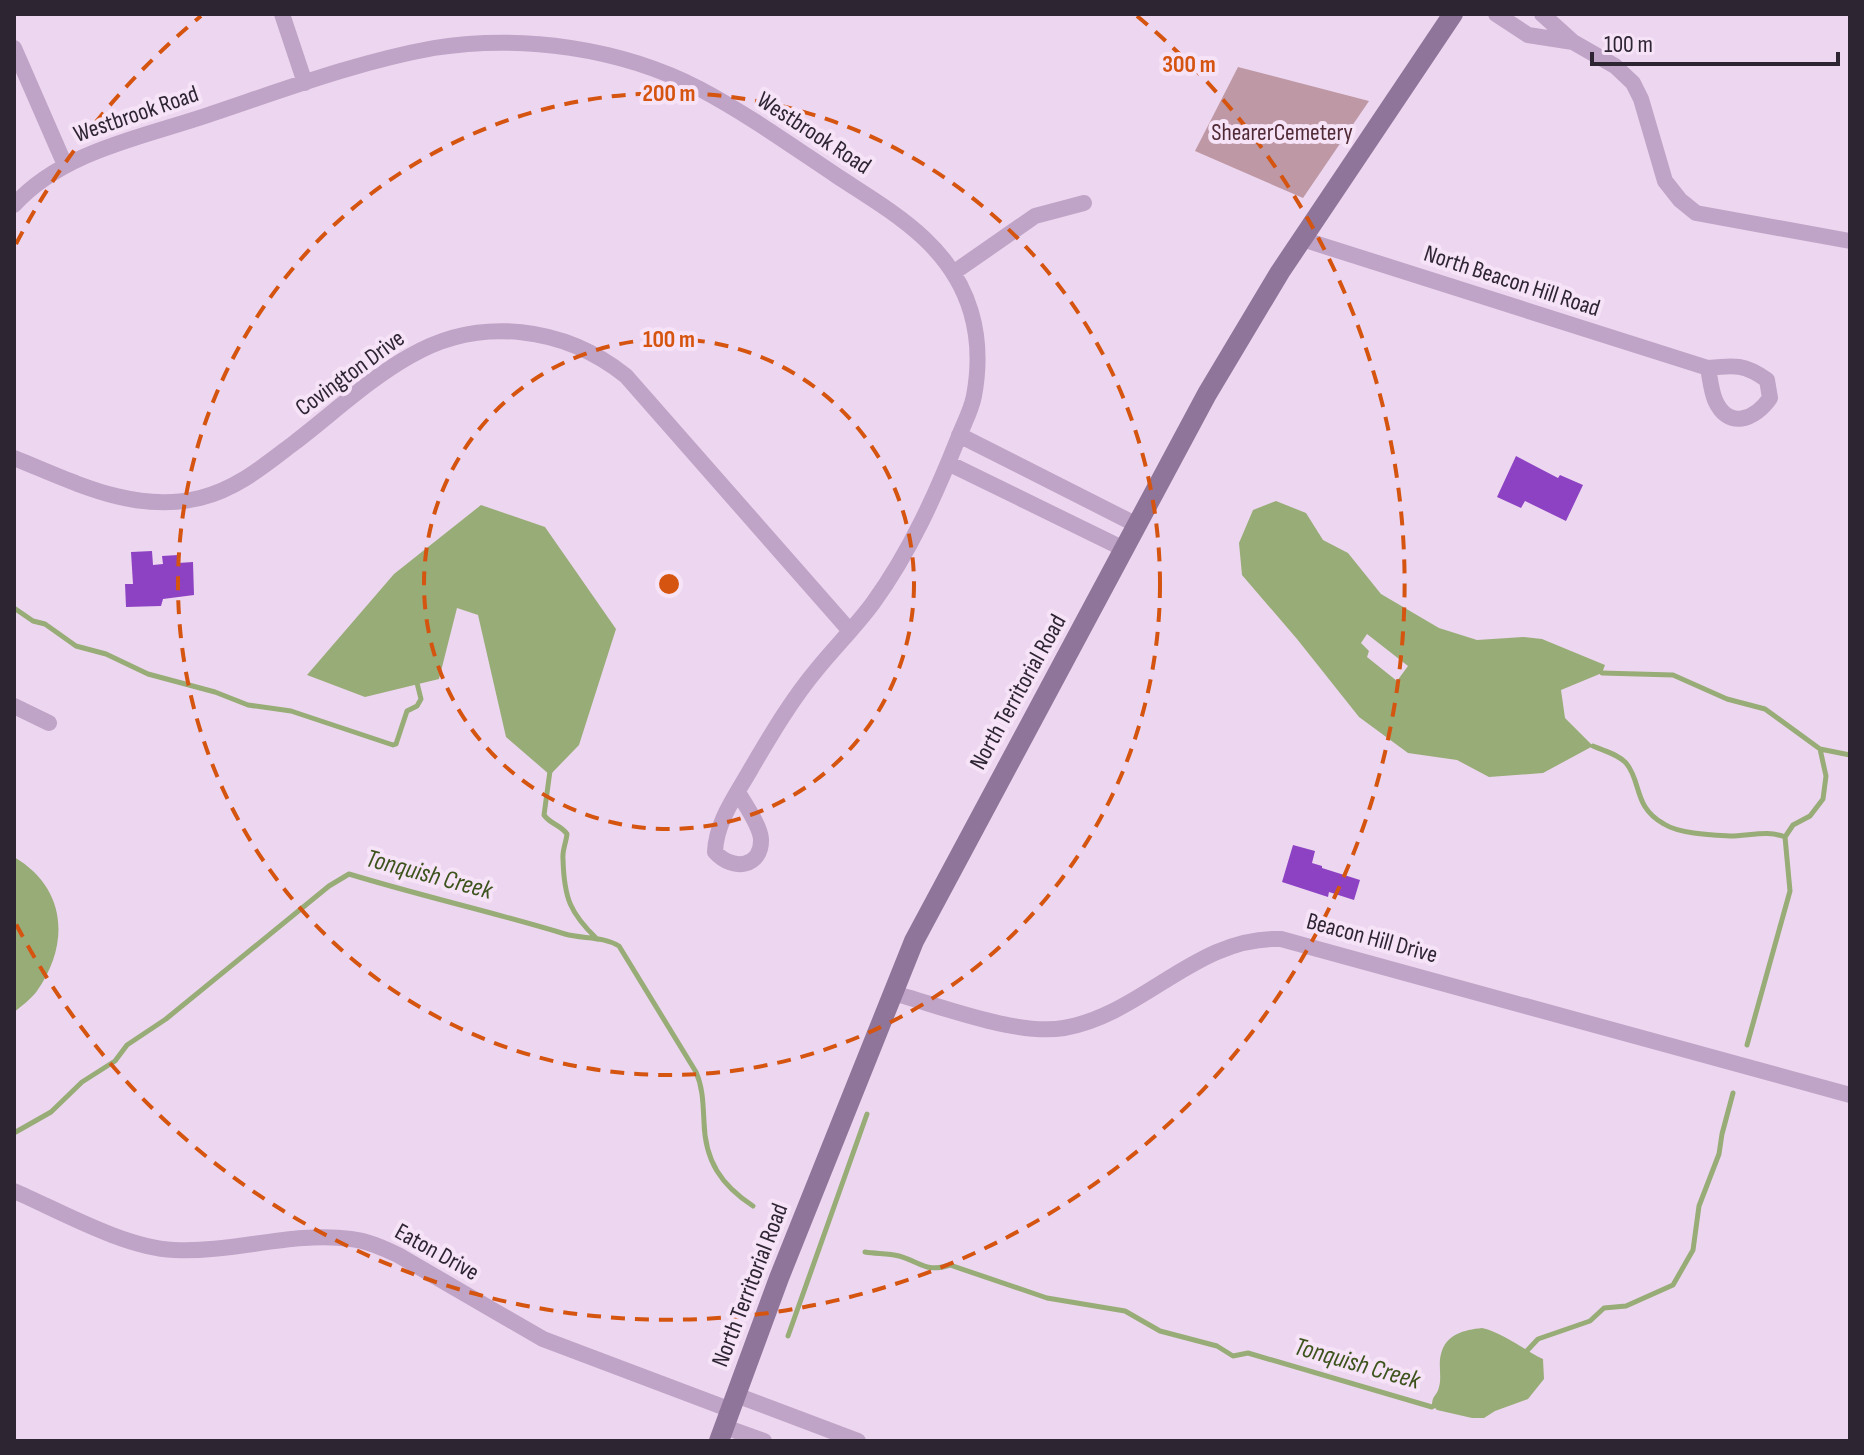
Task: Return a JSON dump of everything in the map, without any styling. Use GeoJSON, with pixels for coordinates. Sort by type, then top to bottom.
{"type":"FeatureCollection","features":[{"type":"Feature","properties":{"kind":"main road","name":"North Territorial Road"},"geometry":{"type":"LineString","coordinates":[[728,1418],[779,1278],[914,941],[1207,394],[1302,239],[1453,14]]}},
{"type":"Feature","properties":{"kind":"street"},"geometry":{"type":"LineString","coordinates":[[282,14],[305,83]]}},
{"type":"Feature","properties":{"kind":"street"},"geometry":{"type":"LineString","coordinates":[[1496,14],[1528,35],[1573,42]]}},
{"type":"Feature","properties":{"kind":"street"},"geometry":{"type":"LineString","coordinates":[[1542,14],[1573,42],[1615,66],[1633,83],[1641,99],[1665,181],[1680,200],[1696,213],[1850,241]]}},
{"type":"Feature","properties":{"kind":"street","name":"Westbrook Road"},"geometry":{"type":"LineString","coordinates":[[14,205],[41,180],[88,155],[305,83],[398,56],[467,45],[560,46],[630,61],[700,89],[911,225],[934,246],[953,273],[970,311],[977,354],[973,400],[950,464],[894,572],[793,700],[738,792]]}},
{"type":"Feature","properties":{"kind":"street"},"geometry":{"type":"LineString","coordinates":[[14,48],[65,165]]}},
{"type":"Feature","properties":{"kind":"street"},"geometry":{"type":"LineString","coordinates":[[953,273],[1035,216],[1084,203]]}},
{"type":"Feature","properties":{"kind":"street","name":"North Beacon Hill Road"},"geometry":{"type":"LineString","coordinates":[[1302,239],[1708,368]]}},
{"type":"Feature","properties":{"kind":"street","name":"Covington Drive"},"geometry":{"type":"LineString","coordinates":[[14,458],[131,501],[166,503],[198,499],[244,480],[394,366],[425,348],[483,331],[543,335],[589,351],[626,376],[850,631]]}},
{"type":"Feature","properties":{"kind":"street"},"geometry":{"type":"LineString","coordinates":[[959,435],[1137,525]]}},
{"type":"Feature","properties":{"kind":"street"},"geometry":{"type":"LineString","coordinates":[[950,464],[1124,549]]}},
{"type":"Feature","properties":{"kind":"street"},"geometry":{"type":"LineString","coordinates":[[14,706],[49,723]]}},
{"type":"Feature","properties":{"kind":"street","name":"Beacon Hill Drive"},"geometry":{"type":"LineString","coordinates":[[893,993],[1013,1026],[1063,1028],[1116,1009],[1224,947],[1252,940],[1281,939],[1850,1095]]}},
{"type":"Feature","properties":{"kind":"street","name":"Eaton Drive"},"geometry":{"type":"LineString","coordinates":[[14,1191],[126,1240],[157,1248],[190,1250],[324,1237],[373,1244],[398,1255],[543,1339],[728,1418]]}},
{"type":"Feature","properties":{"kind":"street"},"geometry":{"type":"LineString","coordinates":[[728,1418],[764,1441]]}},
{"type":"Feature","properties":{"kind":"street"},"geometry":{"type":"LineString","coordinates":[[728,1418],[858,1441]]}},
{"type":"Feature","properties":{"kind":"green space","name":"ShearerCemetery"},"geometry":{"type":"Polygon","coordinates":[[[1238,67],[1369,101],[1303,198],[1195,151],[1238,67]]]}},
{"type":"Feature","properties":{"kind":"shaded area"},"geometry":{"type":"Polygon","coordinates":[[[1276,501],[1306,513],[1323,540],[1348,553],[1381,594],[1439,628],[1477,640],[1542,639],[1605,665],[1602,673],[1561,690],[1565,718],[1593,746],[1543,773],[1489,777],[1457,760],[1408,753],[1359,717],[1242,575],[1239,543],[1253,510],[1276,501]],[[1367,634],[1361,643],[1369,651],[1367,657],[1397,681],[1408,666],[1367,634]]]}},
{"type":"Feature","properties":{"kind":"shaded area"},"geometry":{"type":"Polygon","coordinates":[[[481,505],[545,527],[616,629],[579,745],[550,775],[506,737],[478,615],[457,608],[439,679],[365,697],[307,675],[394,574],[481,505]]]}},
{"type":"Feature","properties":{"kind":"shaded area"},"geometry":{"type":"Polygon","coordinates":[[[14,857],[45,884],[58,918],[58,936],[48,973],[35,994],[14,1012],[14,857]]]}},
{"type":"Feature","properties":{"kind":"shaded area"},"geometry":{"type":"Polygon","coordinates":[[[1482,1328],[1543,1359],[1544,1379],[1528,1399],[1484,1418],[1437,1410],[1432,1402],[1440,1383],[1443,1347],[1457,1334],[1482,1328]]]}},
{"type":"Feature","properties":{"kind":"building"},"geometry":{"type":"Polygon","coordinates":[[[1516,456],[1558,478],[1560,475],[1583,485],[1566,521],[1525,501],[1521,508],[1497,497],[1516,456]]]}},
{"type":"Feature","properties":{"kind":"building"},"geometry":{"type":"Polygon","coordinates":[[[152,551],[153,565],[163,564],[162,556],[178,555],[178,563],[193,562],[194,595],[163,599],[161,606],[126,607],[125,584],[133,584],[131,552],[152,551]]]}},
{"type":"Feature","properties":{"kind":"building"},"geometry":{"type":"Polygon","coordinates":[[[1293,845],[1315,851],[1312,863],[1360,880],[1354,900],[1329,892],[1328,897],[1282,882],[1293,845]]]}},
{"type":"Feature","properties":{"kind":"waterway"},"geometry":{"type":"LineString","coordinates":[[14,608],[33,621],[45,624],[76,646],[106,654],[148,674],[215,692],[248,705],[291,711],[393,745],[407,711],[417,706],[421,699],[416,679]]}},
{"type":"Feature","properties":{"kind":"waterway"},"geometry":{"type":"LineString","coordinates":[[1602,673],[1673,675],[1727,699],[1765,709],[1820,749],[1850,755]]}},
{"type":"Feature","properties":{"kind":"waterway"},"geometry":{"type":"LineString","coordinates":[[1593,746],[1626,763],[1647,810],[1664,824],[1705,834],[1785,837]]}},
{"type":"Feature","properties":{"kind":"waterway","name":"Tonquish Creek"},"geometry":{"type":"LineString","coordinates":[[1747,1045],[1790,891],[1785,837],[1793,825],[1810,816],[1823,799],[1826,776],[1820,749]]}},
{"type":"Feature","properties":{"kind":"waterway"},"geometry":{"type":"LineString","coordinates":[[550,771],[544,815],[567,834],[563,856],[567,895],[580,921],[597,939]]}},
{"type":"Feature","properties":{"kind":"waterway","name":"Tonquish Creek"},"geometry":{"type":"LineString","coordinates":[[14,1133],[51,1112],[82,1082],[115,1061],[127,1045],[166,1019],[329,886],[349,874],[619,946],[696,1072],[701,1090],[705,1136],[717,1171],[732,1190],[753,1206]]}},
{"type":"Feature","properties":{"kind":"waterway","name":"Tonquish Creek"},"geometry":{"type":"LineString","coordinates":[[1523,1355],[1538,1339],[1590,1321],[1604,1308],[1626,1306],[1673,1285],[1693,1250],[1699,1206],[1719,1154],[1733,1093]]}},
{"type":"Feature","properties":{"kind":"waterway"},"geometry":{"type":"LineString","coordinates":[[788,1336],[867,1114]]}},
{"type":"Feature","properties":{"kind":"waterway","name":"Tonquish Creek"},"geometry":{"type":"LineString","coordinates":[[865,1252],[891,1254],[935,1268],[950,1265],[1047,1298],[1125,1311],[1160,1331],[1217,1346],[1233,1356],[1248,1353],[1432,1407],[1438,1403]]}}]}
